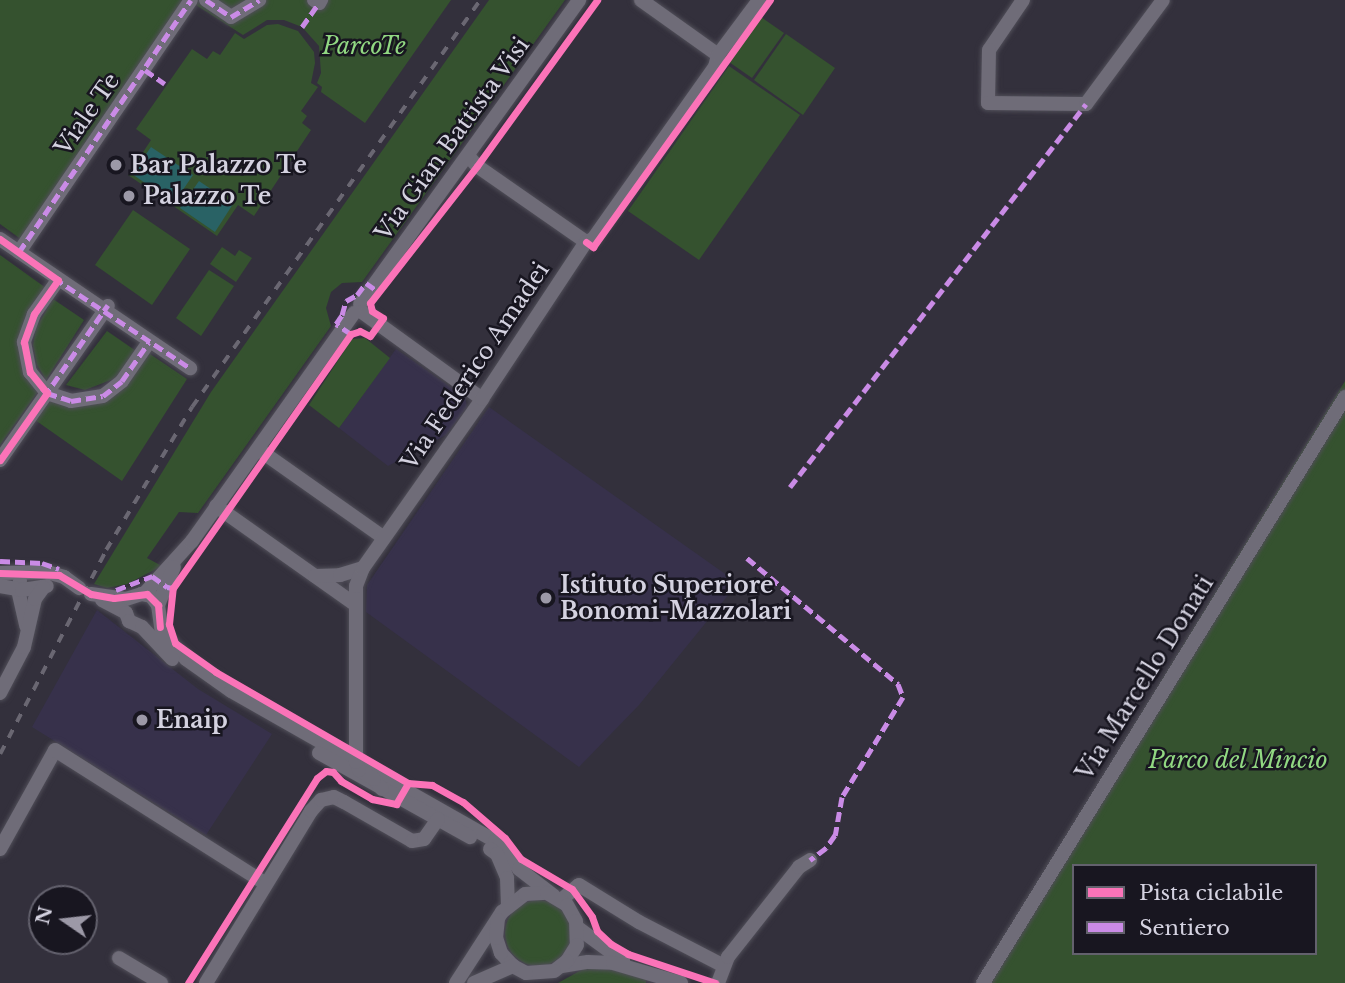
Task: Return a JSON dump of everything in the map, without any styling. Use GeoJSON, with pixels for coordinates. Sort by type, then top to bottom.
{"type":"FeatureCollection","features":[{"type":"Feature","properties":{"kind":"street","name":"Viale Te"},"geometry":{"type":"LineString","coordinates":[[19,252],[191,0]]}},
{"type":"Feature","properties":{"kind":"street"},"geometry":{"type":"LineString","coordinates":[[206,0],[231,17],[259,0]]}},
{"type":"Feature","properties":{"kind":"street"},"geometry":{"type":"LineString","coordinates":[[313,0],[319,3],[321,0]]}},
{"type":"Feature","properties":{"kind":"street","name":"Via Gian Battista Visi"},"geometry":{"type":"LineString","coordinates":[[138,595],[197,544],[216,506],[469,157],[579,0]]}},
{"type":"Feature","properties":{"kind":"street"},"geometry":{"type":"LineString","coordinates":[[641,0],[718,55]]}},
{"type":"Feature","properties":{"kind":"street","name":"Via Federico Amadei"},"geometry":{"type":"LineString","coordinates":[[356,762],[356,586],[363,568],[482,399],[586,242],[593,239],[708,78],[718,55],[760,0]]}},
{"type":"Feature","properties":{"kind":"street"},"geometry":{"type":"LineString","coordinates":[[1023,0],[989,50],[988,103],[1086,104],[1163,0]]}},
{"type":"Feature","properties":{"kind":"street"},"geometry":{"type":"LineString","coordinates":[[469,157],[477,166],[586,242]]}},
{"type":"Feature","properties":{"kind":"street"},"geometry":{"type":"LineString","coordinates":[[0,239],[58,280],[106,308],[149,342],[190,369]]}},
{"type":"Feature","properties":{"kind":"street"},"geometry":{"type":"LineString","coordinates":[[58,280],[34,314],[24,342],[30,372],[47,393],[71,401],[103,396],[122,381],[149,342]]}},
{"type":"Feature","properties":{"kind":"street"},"geometry":{"type":"LineString","coordinates":[[0,460],[106,308]]}},
{"type":"Feature","properties":{"kind":"street"},"geometry":{"type":"LineString","coordinates":[[359,310],[482,399]]}},
{"type":"Feature","properties":{"kind":"street","name":"Via Marcello Donati"},"geometry":{"type":"LineString","coordinates":[[983,983],[1345,397]]}},
{"type":"Feature","properties":{"kind":"street"},"geometry":{"type":"LineString","coordinates":[[258,449],[384,538]]}},
{"type":"Feature","properties":{"kind":"street"},"geometry":{"type":"LineString","coordinates":[[216,506],[356,605]]}},
{"type":"Feature","properties":{"kind":"street","name":"Via Gian Battista Visi"},"geometry":{"type":"LineString","coordinates":[[158,611],[176,562]]}},
{"type":"Feature","properties":{"kind":"street"},"geometry":{"type":"LineString","coordinates":[[315,576],[340,575],[363,568]]}},
{"type":"Feature","properties":{"kind":"street"},"geometry":{"type":"LineString","coordinates":[[19,594],[27,572]]}},
{"type":"Feature","properties":{"kind":"street"},"geometry":{"type":"LineString","coordinates":[[0,575],[27,572],[59,575],[79,588],[58,582],[19,594]]}},
{"type":"Feature","properties":{"kind":"street"},"geometry":{"type":"LineString","coordinates":[[0,575],[19,594],[25,614],[27,639]]}},
{"type":"Feature","properties":{"kind":"street"},"geometry":{"type":"LineString","coordinates":[[0,586],[29,596],[33,606]]}},
{"type":"Feature","properties":{"kind":"street"},"geometry":{"type":"LineString","coordinates":[[0,694],[27,639],[33,606],[43,588]]}},
{"type":"Feature","properties":{"kind":"street"},"geometry":{"type":"LineString","coordinates":[[498,920],[498,946],[513,966],[526,973],[548,978],[562,966],[576,945],[578,928],[574,914],[558,898],[519,869],[495,841],[231,691],[186,659],[162,634],[158,611],[152,597],[92,594],[126,613],[134,625],[142,628],[168,656],[206,684],[497,854],[508,878],[508,905]]}},
{"type":"Feature","properties":{"kind":"street"},"geometry":{"type":"LineString","coordinates":[[126,613],[127,604],[138,595]]}},
{"type":"Feature","properties":{"kind":"street"},"geometry":{"type":"LineString","coordinates":[[142,628],[153,624],[158,611]]}},
{"type":"Feature","properties":{"kind":"street"},"geometry":{"type":"LineString","coordinates":[[0,849],[55,750],[267,884]]}},
{"type":"Feature","properties":{"kind":"street"},"geometry":{"type":"LineString","coordinates":[[356,762],[359,770],[374,779],[382,789]]}},
{"type":"Feature","properties":{"kind":"street"},"geometry":{"type":"LineString","coordinates":[[206,983],[310,811],[321,800],[334,797],[412,841],[424,839],[438,819]]}},
{"type":"Feature","properties":{"kind":"street"},"geometry":{"type":"LineString","coordinates":[[718,983],[722,965],[799,867],[810,860]]}},
{"type":"Feature","properties":{"kind":"street"},"geometry":{"type":"LineString","coordinates":[[456,983],[508,905],[532,892],[558,898],[579,885],[639,922],[722,965]]}},
{"type":"Feature","properties":{"kind":"street"},"geometry":{"type":"LineString","coordinates":[[578,928],[616,958],[681,983]]}},
{"type":"Feature","properties":{"kind":"street"},"geometry":{"type":"LineString","coordinates":[[119,958],[161,983]]}},
{"type":"Feature","properties":{"kind":"street"},"geometry":{"type":"LineString","coordinates":[[562,966],[588,962],[613,963],[643,970]]}},
{"type":"Feature","properties":{"kind":"street"},"geometry":{"type":"LineString","coordinates":[[474,983],[513,966]]}},
{"type":"Feature","properties":{"kind":"shaded area"},"geometry":{"type":"Polygon","coordinates":[[[151,147],[193,175],[174,203],[132,174],[151,147]]]}},
{"type":"Feature","properties":{"kind":"shaded area"},"geometry":{"type":"Polygon","coordinates":[[[199,181],[233,204],[215,232],[180,208],[199,181]]]}},
{"type":"Feature","properties":{"kind":"shaded area"},"geometry":{"type":"Polygon","coordinates":[[[396,349],[465,397],[467,407],[446,435],[388,466],[339,428],[396,349]]]}},
{"type":"Feature","properties":{"kind":"shaded area","name":"Istituto Superiore Bonomi-Mazzolari"},"geometry":{"type":"Polygon","coordinates":[[[489,407],[738,583],[639,705],[579,767],[366,612],[367,585],[489,407]]]}},
{"type":"Feature","properties":{"kind":"shaded area","name":"Enaip"},"geometry":{"type":"Polygon","coordinates":[[[97,610],[198,689],[272,734],[206,835],[32,727],[97,610]]]}},
{"type":"Feature","properties":{"kind":"green space"},"geometry":{"type":"Polygon","coordinates":[[[0,0],[187,0],[22,240],[0,224],[0,0]]]}},
{"type":"Feature","properties":{"kind":"green space","name":"ParcoTe"},"geometry":{"type":"Polygon","coordinates":[[[188,0],[451,0],[365,123],[321,92],[322,87],[317,83],[321,73],[319,46],[302,27],[284,20],[267,20],[243,35],[188,0]]]}},
{"type":"Feature","properties":{"kind":"green space"},"geometry":{"type":"Polygon","coordinates":[[[489,0],[565,0],[362,282],[342,283],[331,292],[326,308],[331,326],[198,513],[179,512],[147,558],[162,566],[127,584],[107,588],[94,584],[211,392],[489,0]]]}},
{"type":"Feature","properties":{"kind":"green space"},"geometry":{"type":"Polygon","coordinates":[[[761,17],[784,33],[752,78],[729,62],[761,17]]]}},
{"type":"Feature","properties":{"kind":"green space"},"geometry":{"type":"Polygon","coordinates":[[[278,24],[298,31],[314,52],[311,83],[318,87],[301,111],[307,116],[302,123],[311,130],[254,216],[238,205],[217,236],[128,175],[151,140],[136,129],[192,49],[207,59],[213,51],[220,55],[235,33],[244,39],[267,25],[278,24]]]}},
{"type":"Feature","properties":{"kind":"green space"},"geometry":{"type":"Polygon","coordinates":[[[786,34],[835,68],[803,115],[754,80],[786,34]]]}},
{"type":"Feature","properties":{"kind":"green space"},"geometry":{"type":"Polygon","coordinates":[[[729,66],[800,115],[699,260],[628,211],[729,66]]]}},
{"type":"Feature","properties":{"kind":"green space"},"geometry":{"type":"Polygon","coordinates":[[[133,210],[190,249],[152,305],[95,265],[133,210]]]}},
{"type":"Feature","properties":{"kind":"green space"},"geometry":{"type":"Polygon","coordinates":[[[222,247],[235,256],[239,250],[252,258],[236,282],[210,264],[222,247]]]}},
{"type":"Feature","properties":{"kind":"green space"},"geometry":{"type":"Polygon","coordinates":[[[0,255],[46,288],[23,329],[39,390],[0,445],[0,255]]]}},
{"type":"Feature","properties":{"kind":"green space"},"geometry":{"type":"Polygon","coordinates":[[[209,270],[234,286],[201,336],[176,318],[209,270]]]}},
{"type":"Feature","properties":{"kind":"green space"},"geometry":{"type":"Polygon","coordinates":[[[53,299],[84,320],[46,380],[37,365],[33,345],[36,328],[53,299]]]}},
{"type":"Feature","properties":{"kind":"green space"},"geometry":{"type":"Polygon","coordinates":[[[107,331],[136,351],[116,378],[85,390],[66,385],[107,331]]]}},
{"type":"Feature","properties":{"kind":"green space"},"geometry":{"type":"Polygon","coordinates":[[[365,338],[390,358],[339,428],[309,405],[352,339],[365,338]]]}},
{"type":"Feature","properties":{"kind":"green space"},"geometry":{"type":"Polygon","coordinates":[[[147,352],[187,379],[122,481],[35,420],[49,400],[66,406],[103,402],[147,352]]]}},
{"type":"Feature","properties":{"kind":"green space","name":"Parco del Mincio"},"geometry":{"type":"Polygon","coordinates":[[[1345,381],[1345,983],[976,983],[1345,381]]]}},
{"type":"Feature","properties":{"kind":"green space"},"geometry":{"type":"Polygon","coordinates":[[[531,900],[545,900],[557,905],[566,914],[571,933],[569,946],[562,957],[545,966],[531,966],[519,961],[510,952],[505,940],[505,926],[510,914],[519,905],[531,900]]]}},
{"type":"Feature","properties":{"kind":"green space"},"geometry":{"type":"Polygon","coordinates":[[[608,967],[646,979],[646,983],[558,983],[583,969],[608,967]]]}},
{"type":"Feature","properties":{"kind":"railway"},"geometry":{"type":"LineString","coordinates":[[0,754],[106,550],[192,407],[480,0]]}},
{"type":"Feature","properties":{"kind":"marked path"},"geometry":{"type":"LineString","coordinates":[[19,252],[191,0]]}},
{"type":"Feature","properties":{"kind":"marked path"},"geometry":{"type":"LineString","coordinates":[[206,0],[231,17],[259,0]]}},
{"type":"Feature","properties":{"kind":"marked path"},"geometry":{"type":"LineString","coordinates":[[302,27],[319,3]]}},
{"type":"Feature","properties":{"kind":"marked path"},"geometry":{"type":"LineString","coordinates":[[145,70],[165,84]]}},
{"type":"Feature","properties":{"kind":"marked path"},"geometry":{"type":"LineString","coordinates":[[790,487],[1086,104]]}},
{"type":"Feature","properties":{"kind":"marked path"},"geometry":{"type":"LineString","coordinates":[[54,278],[190,368]]}},
{"type":"Feature","properties":{"kind":"marked path"},"geometry":{"type":"LineString","coordinates":[[351,334],[336,324],[346,301],[357,295],[366,283],[379,292]]}},
{"type":"Feature","properties":{"kind":"marked path"},"geometry":{"type":"LineString","coordinates":[[44,397],[108,305]]}},
{"type":"Feature","properties":{"kind":"marked path"},"geometry":{"type":"LineString","coordinates":[[42,388],[47,393],[71,401],[103,396],[122,381],[149,342]]}},
{"type":"Feature","properties":{"kind":"marked path"},"geometry":{"type":"LineString","coordinates":[[747,558],[898,684],[903,697],[842,797],[835,835],[826,848],[810,860]]}},
{"type":"Feature","properties":{"kind":"marked path"},"geometry":{"type":"LineString","coordinates":[[0,561],[42,563],[59,569]]}},
{"type":"Feature","properties":{"kind":"marked path"},"geometry":{"type":"LineString","coordinates":[[116,590],[152,576],[167,587],[173,588]]}},
{"type":"Feature","properties":{"kind":"cycle path"},"geometry":{"type":"LineString","coordinates":[[188,983],[317,778],[326,771],[333,772],[341,781],[372,799],[396,804],[408,783],[216,672],[175,643],[169,624],[173,588],[351,334],[360,331],[370,336],[383,318],[372,311],[370,303],[477,166],[597,0]]}},
{"type":"Feature","properties":{"kind":"cycle path"},"geometry":{"type":"LineString","coordinates":[[586,242],[593,247],[770,0]]}},
{"type":"Feature","properties":{"kind":"cycle path"},"geometry":{"type":"LineString","coordinates":[[0,239],[58,280],[34,314],[24,342],[30,372],[47,393],[0,460]]}},
{"type":"Feature","properties":{"kind":"cycle path"},"geometry":{"type":"LineString","coordinates":[[0,573],[59,575],[91,594],[114,598],[147,594],[158,605],[160,627]]}},
{"type":"Feature","properties":{"kind":"cycle path"},"geometry":{"type":"LineString","coordinates":[[408,783],[432,785],[463,802],[505,838],[521,859],[572,889],[592,917],[597,931],[611,944],[628,954],[715,983]]}},
{"type":"Feature","properties":{"kind":"place","name":"Bar Palazzo Te"},"geometry":{"type":"Point","coordinates":[116,165]}},
{"type":"Feature","properties":{"kind":"place","name":"Palazzo Te"},"geometry":{"type":"Point","coordinates":[129,196]}},
{"type":"Feature","properties":{"kind":"place","name":"Istituto Superiore Bonomi-Mazzolari"},"geometry":{"type":"Point","coordinates":[546,598]}},
{"type":"Feature","properties":{"kind":"place","name":"Enaip"},"geometry":{"type":"Point","coordinates":[142,720]}}]}
